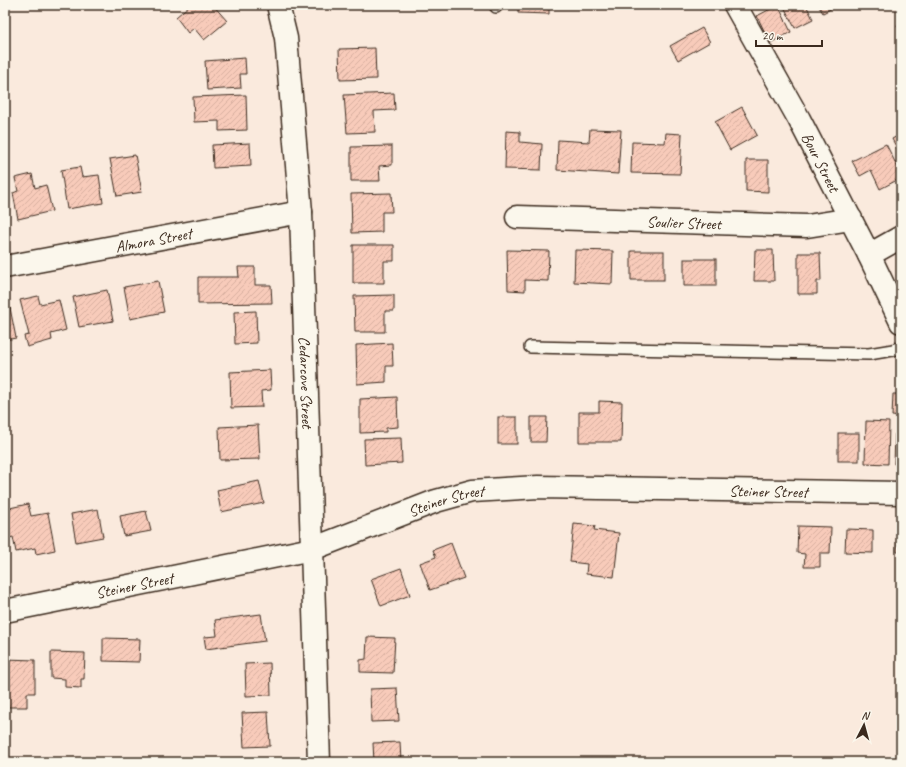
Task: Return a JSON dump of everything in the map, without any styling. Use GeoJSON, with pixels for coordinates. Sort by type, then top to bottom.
{"type":"FeatureCollection","features":[{"type":"Feature","properties":{"kind":"street","name":"Cedarcove Street"},"geometry":{"type":"LineString","coordinates":[[278,5],[286,38],[301,212],[319,762]]}},
{"type":"Feature","properties":{"kind":"street","name":"Bour Street"},"geometry":{"type":"LineString","coordinates":[[735,5],[799,119],[851,219],[901,322]]}},
{"type":"Feature","properties":{"kind":"street","name":"Almora Street"},"geometry":{"type":"LineString","coordinates":[[5,266],[301,212]]}},
{"type":"Feature","properties":{"kind":"street","name":"Soulier Street"},"geometry":{"type":"LineString","coordinates":[[517,217],[807,226],[851,219]]}},
{"type":"Feature","properties":{"kind":"street"},"geometry":{"type":"LineString","coordinates":[[869,255],[901,237]]}},
{"type":"Feature","properties":{"kind":"street","name":"Steiner Street"},"geometry":{"type":"LineString","coordinates":[[5,611],[312,548],[436,500],[472,491],[538,487],[901,493]]}},
{"type":"Feature","properties":{"kind":"lane"},"geometry":{"type":"LineString","coordinates":[[530,347],[868,354],[893,350],[901,347]]}},
{"type":"Feature","properties":{"kind":"building"},"geometry":{"type":"Polygon","coordinates":[[[190,5],[213,5],[227,21],[204,40],[194,28],[188,33],[176,17],[190,5]]]}},
{"type":"Feature","properties":{"kind":"building"},"geometry":{"type":"Polygon","coordinates":[[[518,5],[549,5],[549,14],[518,13],[518,5]]]}},
{"type":"Feature","properties":{"kind":"building"},"geometry":{"type":"Polygon","coordinates":[[[778,5],[791,32],[770,43],[757,16],[778,5]]]}},
{"type":"Feature","properties":{"kind":"building"},"geometry":{"type":"Polygon","coordinates":[[[783,5],[806,5],[813,19],[795,28],[783,5]]]}},
{"type":"Feature","properties":{"kind":"building"},"geometry":{"type":"Polygon","coordinates":[[[818,5],[838,5],[823,13],[818,5]]]}},
{"type":"Feature","properties":{"kind":"building"},"geometry":{"type":"Polygon","coordinates":[[[901,23],[901,33],[897,25],[901,23]]]}},
{"type":"Feature","properties":{"kind":"building"},"geometry":{"type":"Polygon","coordinates":[[[702,28],[710,42],[678,60],[670,46],[702,28]]]}},
{"type":"Feature","properties":{"kind":"building"},"geometry":{"type":"Polygon","coordinates":[[[375,48],[376,79],[340,80],[339,49],[375,48]]]}},
{"type":"Feature","properties":{"kind":"building"},"geometry":{"type":"Polygon","coordinates":[[[245,58],[246,74],[240,74],[241,88],[207,90],[205,61],[245,58]]]}},
{"type":"Feature","properties":{"kind":"building"},"geometry":{"type":"Polygon","coordinates":[[[394,93],[395,110],[374,111],[375,132],[347,133],[344,95],[394,93]]]}},
{"type":"Feature","properties":{"kind":"building"},"geometry":{"type":"Polygon","coordinates":[[[246,95],[247,130],[219,131],[219,121],[194,122],[193,97],[246,95]]]}},
{"type":"Feature","properties":{"kind":"building"},"geometry":{"type":"Polygon","coordinates":[[[742,107],[757,135],[730,150],[715,122],[742,107]]]}},
{"type":"Feature","properties":{"kind":"building"},"geometry":{"type":"Polygon","coordinates":[[[590,129],[621,130],[618,174],[557,170],[558,140],[589,142],[590,129]]]}},
{"type":"Feature","properties":{"kind":"building"},"geometry":{"type":"Polygon","coordinates":[[[506,131],[520,132],[520,142],[542,144],[541,170],[505,169],[506,131]]]}},
{"type":"Feature","properties":{"kind":"building"},"geometry":{"type":"Polygon","coordinates":[[[666,133],[682,134],[680,174],[631,173],[632,142],[665,143],[666,133]]]}},
{"type":"Feature","properties":{"kind":"building"},"geometry":{"type":"Polygon","coordinates":[[[901,134],[901,156],[892,139],[901,134]]]}},
{"type":"Feature","properties":{"kind":"building"},"geometry":{"type":"Polygon","coordinates":[[[250,143],[251,166],[213,168],[212,145],[250,143]]]}},
{"type":"Feature","properties":{"kind":"building"},"geometry":{"type":"Polygon","coordinates":[[[886,144],[901,174],[901,178],[880,189],[871,170],[860,176],[852,161],[886,144]]]}},
{"type":"Feature","properties":{"kind":"building"},"geometry":{"type":"Polygon","coordinates":[[[392,146],[392,165],[379,166],[380,181],[351,181],[351,147],[392,146]]]}},
{"type":"Feature","properties":{"kind":"building"},"geometry":{"type":"Polygon","coordinates":[[[135,155],[142,192],[117,196],[110,159],[135,155]]]}},
{"type":"Feature","properties":{"kind":"building"},"geometry":{"type":"Polygon","coordinates":[[[746,160],[768,160],[768,192],[746,191],[746,160]]]}},
{"type":"Feature","properties":{"kind":"building"},"geometry":{"type":"Polygon","coordinates":[[[80,167],[82,177],[99,175],[103,203],[67,209],[61,170],[80,167]]]}},
{"type":"Feature","properties":{"kind":"building"},"geometry":{"type":"Polygon","coordinates":[[[32,174],[35,188],[46,185],[52,211],[18,219],[13,193],[18,191],[15,178],[32,174]]]}},
{"type":"Feature","properties":{"kind":"building"},"geometry":{"type":"Polygon","coordinates":[[[391,193],[392,212],[382,212],[382,232],[352,233],[351,194],[391,193]]]}},
{"type":"Feature","properties":{"kind":"building"},"geometry":{"type":"Polygon","coordinates":[[[353,245],[394,245],[394,261],[384,261],[384,283],[353,283],[353,245]]]}},
{"type":"Feature","properties":{"kind":"building"},"geometry":{"type":"Polygon","coordinates":[[[507,250],[549,251],[548,281],[525,280],[525,291],[508,290],[507,250]]]}},
{"type":"Feature","properties":{"kind":"building"},"geometry":{"type":"Polygon","coordinates":[[[575,250],[613,251],[612,284],[574,282],[575,250]]]}},
{"type":"Feature","properties":{"kind":"building"},"geometry":{"type":"Polygon","coordinates":[[[755,250],[773,250],[774,281],[754,281],[755,250]]]}},
{"type":"Feature","properties":{"kind":"building"},"geometry":{"type":"Polygon","coordinates":[[[631,251],[664,251],[664,280],[631,280],[631,251]]]}},
{"type":"Feature","properties":{"kind":"building"},"geometry":{"type":"Polygon","coordinates":[[[798,253],[820,253],[821,281],[817,281],[817,294],[798,294],[798,253]]]}},
{"type":"Feature","properties":{"kind":"building"},"geometry":{"type":"Polygon","coordinates":[[[684,259],[716,259],[716,286],[684,286],[684,259]]]}},
{"type":"Feature","properties":{"kind":"building"},"geometry":{"type":"Polygon","coordinates":[[[238,267],[255,267],[255,285],[271,285],[272,303],[198,304],[198,277],[239,277],[238,267]]]}},
{"type":"Feature","properties":{"kind":"building"},"geometry":{"type":"Polygon","coordinates":[[[901,273],[901,283],[897,275],[901,273]]]}},
{"type":"Feature","properties":{"kind":"building"},"geometry":{"type":"Polygon","coordinates":[[[158,281],[164,312],[130,319],[124,287],[158,281]]]}},
{"type":"Feature","properties":{"kind":"building"},"geometry":{"type":"Polygon","coordinates":[[[107,290],[113,321],[79,327],[73,297],[107,290]]]}},
{"type":"Feature","properties":{"kind":"building"},"geometry":{"type":"Polygon","coordinates":[[[394,295],[394,311],[385,311],[385,332],[355,332],[354,296],[394,295]]]}},
{"type":"Feature","properties":{"kind":"building"},"geometry":{"type":"Polygon","coordinates":[[[38,296],[40,304],[59,300],[66,330],[51,334],[52,340],[27,347],[24,336],[29,335],[20,300],[38,296]]]}},
{"type":"Feature","properties":{"kind":"building"},"geometry":{"type":"Polygon","coordinates":[[[10,308],[16,338],[5,340],[5,309],[10,308]]]}},
{"type":"Feature","properties":{"kind":"building"},"geometry":{"type":"Polygon","coordinates":[[[256,311],[257,343],[235,344],[234,312],[256,311]]]}},
{"type":"Feature","properties":{"kind":"building"},"geometry":{"type":"Polygon","coordinates":[[[392,343],[393,366],[386,366],[386,382],[357,384],[356,345],[392,343]]]}},
{"type":"Feature","properties":{"kind":"building"},"geometry":{"type":"Polygon","coordinates":[[[270,370],[271,390],[261,391],[262,407],[231,408],[230,372],[270,370]]]}},
{"type":"Feature","properties":{"kind":"building"},"geometry":{"type":"Polygon","coordinates":[[[893,394],[901,394],[901,417],[892,416],[893,394]]]}},
{"type":"Feature","properties":{"kind":"building"},"geometry":{"type":"Polygon","coordinates":[[[397,397],[398,427],[386,428],[386,432],[360,433],[360,399],[397,397]]]}},
{"type":"Feature","properties":{"kind":"building"},"geometry":{"type":"Polygon","coordinates":[[[599,401],[622,402],[621,442],[579,442],[579,412],[599,412],[599,401]]]}},
{"type":"Feature","properties":{"kind":"building"},"geometry":{"type":"Polygon","coordinates":[[[498,417],[517,417],[517,444],[498,444],[498,417]]]}},
{"type":"Feature","properties":{"kind":"building"},"geometry":{"type":"Polygon","coordinates":[[[531,417],[547,417],[546,442],[531,442],[531,417]]]}},
{"type":"Feature","properties":{"kind":"building"},"geometry":{"type":"Polygon","coordinates":[[[866,421],[889,422],[888,464],[865,463],[866,421]]]}},
{"type":"Feature","properties":{"kind":"building"},"geometry":{"type":"Polygon","coordinates":[[[258,425],[260,459],[220,460],[219,427],[258,425]]]}},
{"type":"Feature","properties":{"kind":"building"},"geometry":{"type":"Polygon","coordinates":[[[838,433],[859,433],[859,461],[838,461],[838,433]]]}},
{"type":"Feature","properties":{"kind":"building"},"geometry":{"type":"Polygon","coordinates":[[[895,434],[901,434],[901,464],[894,464],[895,434]]]}},
{"type":"Feature","properties":{"kind":"building"},"geometry":{"type":"Polygon","coordinates":[[[401,438],[402,463],[365,465],[364,439],[401,438]]]}},
{"type":"Feature","properties":{"kind":"building"},"geometry":{"type":"Polygon","coordinates":[[[259,481],[264,503],[221,512],[217,490],[259,481]]]}},
{"type":"Feature","properties":{"kind":"building"},"geometry":{"type":"Polygon","coordinates":[[[28,504],[31,516],[48,513],[55,550],[36,554],[35,548],[16,552],[13,537],[9,538],[5,518],[5,509],[28,504]]]}},
{"type":"Feature","properties":{"kind":"building"},"geometry":{"type":"Polygon","coordinates":[[[98,509],[103,537],[76,542],[71,514],[98,509]]]}},
{"type":"Feature","properties":{"kind":"building"},"geometry":{"type":"Polygon","coordinates":[[[146,511],[151,531],[124,536],[120,516],[146,511]]]}},
{"type":"Feature","properties":{"kind":"building"},"geometry":{"type":"Polygon","coordinates":[[[574,524],[595,526],[594,530],[619,533],[614,577],[586,574],[587,564],[570,562],[574,524]]]}},
{"type":"Feature","properties":{"kind":"building"},"geometry":{"type":"Polygon","coordinates":[[[798,526],[831,527],[830,553],[820,553],[820,567],[804,567],[805,554],[797,553],[798,526]]]}},
{"type":"Feature","properties":{"kind":"building"},"geometry":{"type":"Polygon","coordinates":[[[846,529],[873,530],[873,553],[845,552],[846,529]]]}},
{"type":"Feature","properties":{"kind":"building"},"geometry":{"type":"Polygon","coordinates":[[[898,529],[901,529],[901,552],[897,552],[898,529]]]}},
{"type":"Feature","properties":{"kind":"building"},"geometry":{"type":"Polygon","coordinates":[[[451,543],[464,578],[430,590],[420,563],[436,557],[433,550],[451,543]]]}},
{"type":"Feature","properties":{"kind":"building"},"geometry":{"type":"Polygon","coordinates":[[[401,568],[410,595],[381,606],[371,579],[401,568]]]}},
{"type":"Feature","properties":{"kind":"building"},"geometry":{"type":"Polygon","coordinates":[[[261,614],[265,641],[206,649],[204,637],[217,636],[215,620],[261,614]]]}},
{"type":"Feature","properties":{"kind":"building"},"geometry":{"type":"Polygon","coordinates":[[[367,637],[395,638],[393,673],[360,672],[360,660],[366,659],[367,637]]]}},
{"type":"Feature","properties":{"kind":"building"},"geometry":{"type":"Polygon","coordinates":[[[103,638],[140,639],[139,662],[103,661],[103,638]]]}},
{"type":"Feature","properties":{"kind":"building"},"geometry":{"type":"Polygon","coordinates":[[[51,652],[85,653],[84,679],[81,679],[81,688],[65,687],[65,679],[51,678],[51,652]]]}},
{"type":"Feature","properties":{"kind":"building"},"geometry":{"type":"Polygon","coordinates":[[[5,659],[35,660],[35,693],[27,693],[27,707],[5,707],[5,659]]]}},
{"type":"Feature","properties":{"kind":"building"},"geometry":{"type":"Polygon","coordinates":[[[270,663],[271,695],[246,696],[245,664],[270,663]]]}},
{"type":"Feature","properties":{"kind":"building"},"geometry":{"type":"Polygon","coordinates":[[[397,688],[399,721],[371,722],[370,689],[397,688]]]}},
{"type":"Feature","properties":{"kind":"building"},"geometry":{"type":"Polygon","coordinates":[[[268,712],[270,746],[244,747],[242,713],[268,712]]]}},
{"type":"Feature","properties":{"kind":"building"},"geometry":{"type":"Polygon","coordinates":[[[400,742],[401,762],[374,762],[373,743],[400,742]]]}}]}
